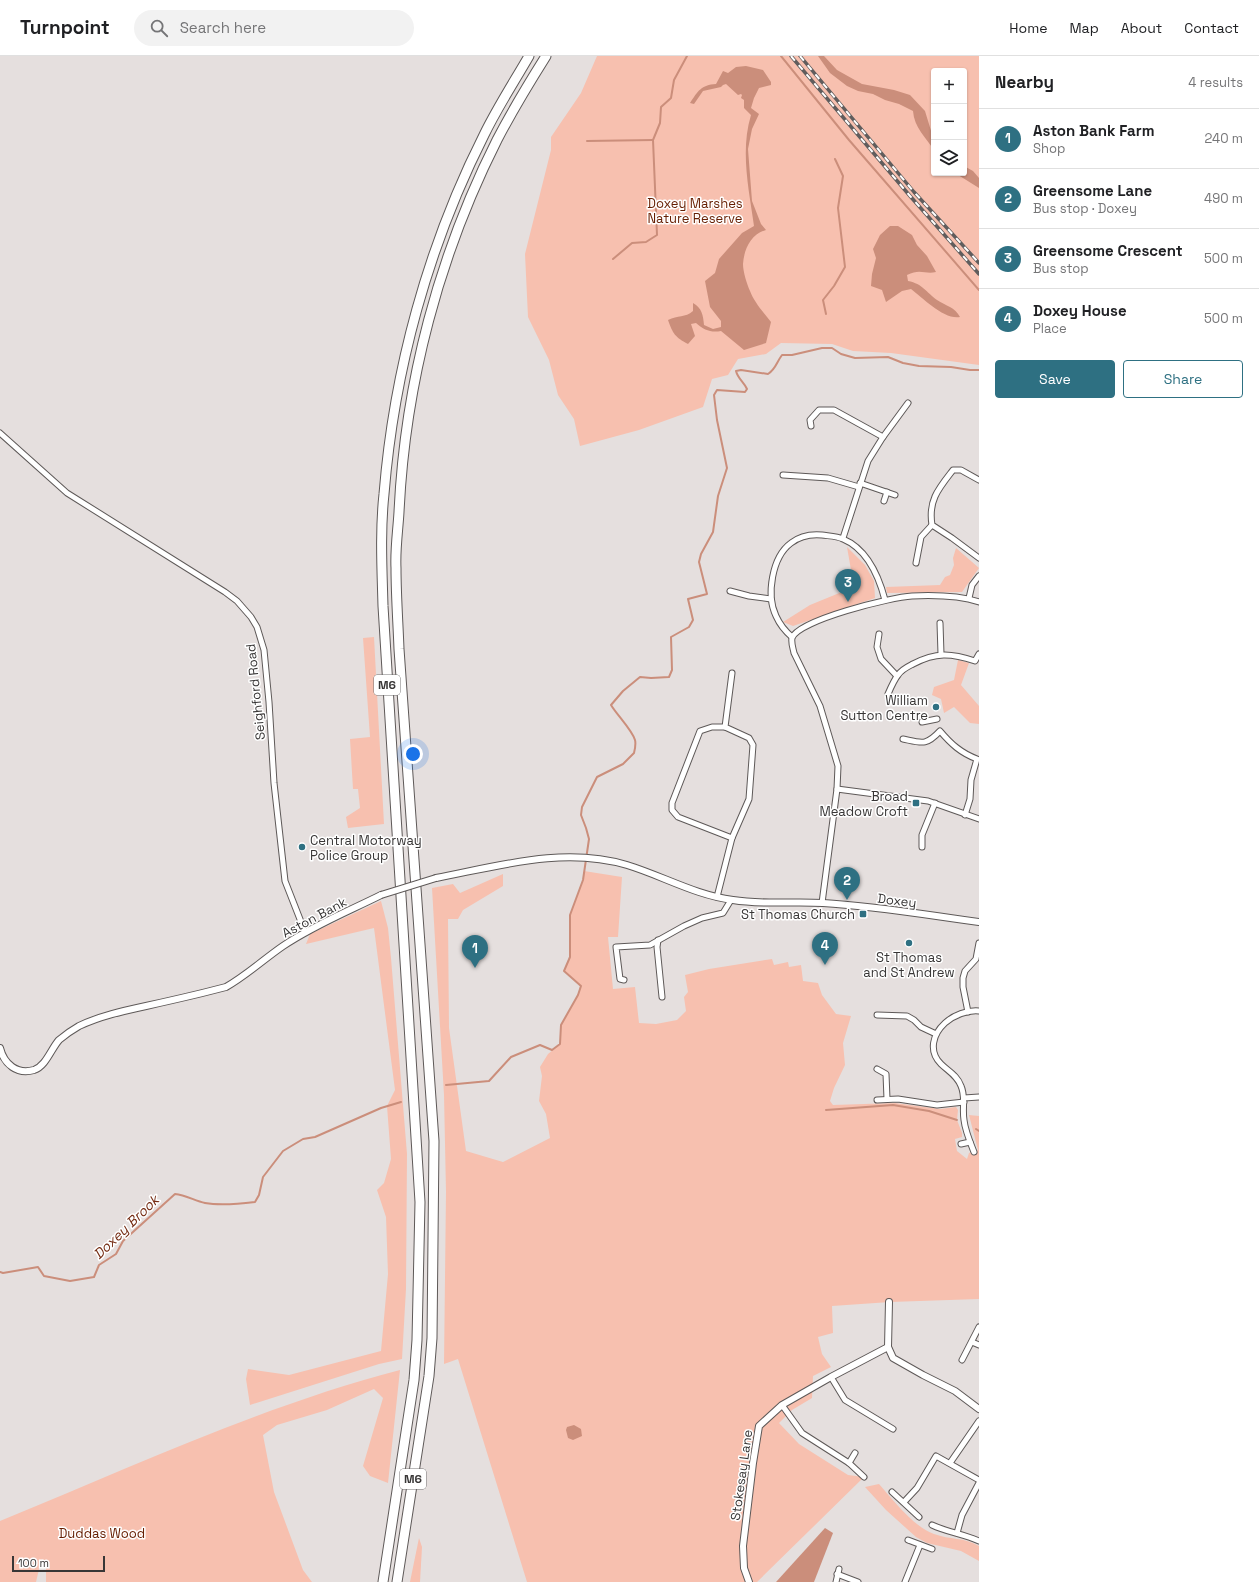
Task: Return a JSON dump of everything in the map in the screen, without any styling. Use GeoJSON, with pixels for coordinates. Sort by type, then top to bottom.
{"type":"FeatureCollection","features":[{"type":"Feature","properties":{"kind":"highway","name":"M6"},"geometry":{"type":"LineString","coordinates":[[383,1582],[414,1380],[417,1340],[420,1202],[383,606],[383,495],[388,454],[408,342],[442,233],[464,176],[484,134],[529,56]]}},
{"type":"Feature","properties":{"kind":"highway","name":"M6"},"geometry":{"type":"LineString","coordinates":[[396,1582],[429,1376],[432,1338],[434,1141],[399,649],[396,567],[400,484],[408,417],[415,375],[437,290],[455,237],[475,185],[497,139],[546,56]]}},
{"type":"Feature","properties":{"kind":"street"},"geometry":{"type":"LineString","coordinates":[[843,538],[868,461],[883,437],[908,404]]}},
{"type":"Feature","properties":{"kind":"street"},"geometry":{"type":"LineString","coordinates":[[904,409],[910,413]]}},
{"type":"Feature","properties":{"kind":"street"},"geometry":{"type":"LineString","coordinates":[[811,426],[810,420],[819,410],[834,410],[883,437]]}},
{"type":"Feature","properties":{"kind":"street","name":"Seighford Road"},"geometry":{"type":"LineString","coordinates":[[0,433],[67,493],[226,592],[237,601],[251,617],[257,627],[264,650],[274,783],[285,881],[305,932]]}},
{"type":"Feature","properties":{"kind":"street"},"geometry":{"type":"LineString","coordinates":[[979,480],[961,470],[953,470],[938,488],[932,501],[931,518],[932,525],[979,558]]}},
{"type":"Feature","properties":{"kind":"street"},"geometry":{"type":"LineString","coordinates":[[783,475],[828,478],[895,495]]}},
{"type":"Feature","properties":{"kind":"street"},"geometry":{"type":"LineString","coordinates":[[884,501],[887,492]]}},
{"type":"Feature","properties":{"kind":"street"},"geometry":{"type":"LineString","coordinates":[[916,563],[920,537],[932,525]]}},
{"type":"Feature","properties":{"kind":"street"},"geometry":{"type":"LineString","coordinates":[[792,637],[780,624],[775,615],[772,598],[776,564],[781,552],[791,542],[804,536],[818,535],[843,538],[859,550],[869,562],[879,581],[885,600]]}},
{"type":"Feature","properties":{"kind":"street"},"geometry":{"type":"LineString","coordinates":[[969,598],[972,585],[979,576]]}},
{"type":"Feature","properties":{"kind":"street"},"geometry":{"type":"LineString","coordinates":[[730,591],[749,596],[772,598]]}},
{"type":"Feature","properties":{"kind":"street"},"geometry":{"type":"LineString","coordinates":[[822,903],[839,772],[836,756],[820,706],[794,653],[792,647],[792,637],[797,631],[805,626],[854,608],[885,600],[911,596],[937,596],[969,598],[979,602]]}},
{"type":"Feature","properties":{"kind":"street"},"geometry":{"type":"LineString","coordinates":[[940,623],[941,654]]}},
{"type":"Feature","properties":{"kind":"street"},"geometry":{"type":"LineString","coordinates":[[880,634],[876,648],[881,659],[897,676]]}},
{"type":"Feature","properties":{"kind":"street"},"geometry":{"type":"LineString","coordinates":[[888,694],[897,676],[903,669],[920,660],[941,654],[958,656],[977,663],[979,654]]}},
{"type":"Feature","properties":{"kind":"street"},"geometry":{"type":"LineString","coordinates":[[725,727],[732,673]]}},
{"type":"Feature","properties":{"kind":"street"},"geometry":{"type":"LineString","coordinates":[[922,722],[937,720]]}},
{"type":"Feature","properties":{"kind":"street"},"geometry":{"type":"LineString","coordinates":[[717,898],[732,838],[748,799],[753,745],[749,738],[725,727],[712,727],[700,731],[672,803],[672,810],[678,817],[732,838]]}},
{"type":"Feature","properties":{"kind":"street"},"geometry":{"type":"LineString","coordinates":[[903,739],[920,743],[931,740],[940,731],[950,743],[964,754],[978,760],[971,780],[970,799],[965,815]]}},
{"type":"Feature","properties":{"kind":"street"},"geometry":{"type":"LineString","coordinates":[[837,788],[919,799],[935,803],[979,819]]}},
{"type":"Feature","properties":{"kind":"street"},"geometry":{"type":"LineString","coordinates":[[922,846],[922,835],[935,803]]}},
{"type":"Feature","properties":{"kind":"street","name":"Aston Bank"},"geometry":{"type":"LineString","coordinates":[[0,1048],[9,1066],[18,1071],[34,1070],[45,1060],[59,1041],[72,1030],[95,1019],[113,1013],[226,987],[242,978],[282,946],[305,932],[382,895],[436,878],[548,858],[595,858],[627,865]]}},
{"type":"Feature","properties":{"kind":"street","name":"Doxey"},"geometry":{"type":"LineString","coordinates":[[627,865],[690,890],[717,898],[750,903],[822,903],[979,922]]}},
{"type":"Feature","properties":{"kind":"street"},"geometry":{"type":"LineString","coordinates":[[624,980],[620,979],[616,947],[650,945],[702,918],[723,913],[731,900]]}},
{"type":"Feature","properties":{"kind":"street"},"geometry":{"type":"LineString","coordinates":[[658,940],[662,997]]}},
{"type":"Feature","properties":{"kind":"street"},"geometry":{"type":"LineString","coordinates":[[968,1012],[963,987],[963,978],[965,971],[976,959],[979,942]]}},
{"type":"Feature","properties":{"kind":"street"},"geometry":{"type":"LineString","coordinates":[[974,1152],[963,1119],[964,1100],[961,1085],[958,1079],[941,1064],[935,1054],[933,1044],[936,1034],[947,1021],[960,1014],[979,1011]]}},
{"type":"Feature","properties":{"kind":"street"},"geometry":{"type":"LineString","coordinates":[[877,1015],[907,1016],[921,1027],[936,1034]]}},
{"type":"Feature","properties":{"kind":"street"},"geometry":{"type":"LineString","coordinates":[[877,1069],[886,1074],[888,1099]]}},
{"type":"Feature","properties":{"kind":"street"},"geometry":{"type":"LineString","coordinates":[[877,1100],[888,1099],[912,1101],[937,1105],[979,1098]]}},
{"type":"Feature","properties":{"kind":"street"},"geometry":{"type":"LineString","coordinates":[[961,1144],[970,1142]]}},
{"type":"Feature","properties":{"kind":"street"},"geometry":{"type":"LineString","coordinates":[[890,1302],[888,1347],[893,1358],[955,1391],[979,1409]]}},
{"type":"Feature","properties":{"kind":"street"},"geometry":{"type":"LineString","coordinates":[[962,1360],[979,1327]]}},
{"type":"Feature","properties":{"kind":"street"},"geometry":{"type":"LineString","coordinates":[[972,1342],[979,1345]]}},
{"type":"Feature","properties":{"kind":"street","name":"Stokesay Lane"},"geometry":{"type":"LineString","coordinates":[[749,1582],[744,1568],[742,1546],[759,1426],[782,1405],[888,1347]]}},
{"type":"Feature","properties":{"kind":"street"},"geometry":{"type":"LineString","coordinates":[[831,1377],[845,1400],[894,1429]]}},
{"type":"Feature","properties":{"kind":"street"},"geometry":{"type":"LineString","coordinates":[[782,1405],[802,1433],[849,1463],[864,1477]]}},
{"type":"Feature","properties":{"kind":"street"},"geometry":{"type":"LineString","coordinates":[[950,1463],[979,1421]]}},
{"type":"Feature","properties":{"kind":"street"},"geometry":{"type":"LineString","coordinates":[[849,1463],[855,1453]]}},
{"type":"Feature","properties":{"kind":"street"},"geometry":{"type":"LineString","coordinates":[[904,1502],[917,1488],[936,1456],[979,1480]]}},
{"type":"Feature","properties":{"kind":"street"},"geometry":{"type":"LineString","coordinates":[[957,1533],[962,1515],[979,1483]]}},
{"type":"Feature","properties":{"kind":"street"},"geometry":{"type":"LineString","coordinates":[[892,1492],[919,1516]]}},
{"type":"Feature","properties":{"kind":"street"},"geometry":{"type":"LineString","coordinates":[[932,1524],[944,1531],[957,1533],[979,1541]]}},
{"type":"Feature","properties":{"kind":"street"},"geometry":{"type":"LineString","coordinates":[[908,1540],[932,1549]]}},
{"type":"Feature","properties":{"kind":"street"},"geometry":{"type":"LineString","coordinates":[[905,1582],[920,1545]]}},
{"type":"Feature","properties":{"kind":"street"},"geometry":{"type":"LineString","coordinates":[[836,1582],[838,1571],[858,1582]]}},
{"type":"Feature","properties":{"kind":"green space","name":"Doxey Marshes Nature Reserve"},"geometry":{"type":"Polygon","coordinates":[[[597,56],[979,56],[979,365],[891,353],[853,351],[832,344],[781,343],[766,354],[738,359],[728,375],[712,379],[703,407],[639,430],[580,446],[574,419],[558,395],[549,360],[528,317],[525,254],[551,150],[551,137],[581,93],[597,56]]]}},
{"type":"Feature","properties":{"kind":"green space"},"geometry":{"type":"Polygon","coordinates":[[[847,547],[865,565],[874,581],[875,598],[793,626],[783,622],[810,605],[854,587],[847,547]]]}},
{"type":"Feature","properties":{"kind":"green space"},"geometry":{"type":"Polygon","coordinates":[[[956,548],[979,568],[962,592],[887,593],[886,587],[940,585],[945,577],[950,575],[954,565],[953,558],[956,548]]]}},
{"type":"Feature","properties":{"kind":"green space"},"geometry":{"type":"Polygon","coordinates":[[[374,637],[384,824],[348,828],[346,817],[360,808],[358,789],[353,789],[350,739],[370,737],[363,638],[374,637]]]}},
{"type":"Feature","properties":{"kind":"green space"},"geometry":{"type":"Polygon","coordinates":[[[958,660],[969,663],[961,685],[979,706],[979,724],[970,723],[954,707],[944,713],[941,699],[932,695],[934,687],[954,680],[958,660]]]}},
{"type":"Feature","properties":{"kind":"green space"},"geometry":{"type":"Polygon","coordinates":[[[584,871],[622,877],[618,937],[608,937],[613,989],[635,987],[639,1023],[656,1024],[677,1020],[686,1011],[684,997],[688,992],[685,975],[709,969],[772,959],[774,965],[788,962],[789,967],[801,965],[803,981],[818,983],[822,995],[836,1014],[851,1016],[843,1043],[845,1065],[834,1088],[830,1101],[833,1105],[895,1103],[940,1109],[956,1107],[958,1110],[957,1120],[962,1133],[962,1137],[955,1139],[957,1151],[967,1159],[969,1153],[978,1150],[969,1115],[979,1116],[979,1299],[890,1302],[832,1306],[833,1333],[818,1337],[822,1354],[831,1367],[813,1376],[812,1398],[792,1410],[779,1423],[799,1444],[848,1475],[864,1477],[757,1582],[527,1582],[458,1359],[444,1364],[446,1192],[444,1095],[432,888],[453,884],[460,893],[503,874],[503,886],[463,910],[458,919],[448,919],[449,1028],[466,1151],[503,1162],[550,1138],[546,1114],[539,1101],[542,1076],[540,1067],[548,1054],[560,1044],[561,1025],[578,995],[580,986],[564,971],[570,957],[570,915],[583,880],[584,871]]]}},
{"type":"Feature","properties":{"kind":"green space"},"geometry":{"type":"Polygon","coordinates":[[[381,901],[388,928],[407,1154],[406,1289],[402,1359],[379,1364],[250,1405],[246,1379],[248,1369],[289,1375],[381,1351],[388,1274],[386,1217],[377,1190],[384,1183],[391,1159],[387,1106],[395,1090],[374,928],[306,944],[310,934],[381,901]]]}},
{"type":"Feature","properties":{"kind":"green space","name":"Duddas Wood"},"geometry":{"type":"Polygon","coordinates":[[[400,1370],[388,1483],[370,1476],[363,1466],[383,1398],[374,1389],[327,1410],[277,1425],[263,1435],[274,1492],[303,1570],[312,1582],[46,1582],[46,1566],[40,1565],[36,1582],[0,1582],[0,1521],[248,1419],[298,1401],[400,1370]]]}},
{"type":"Feature","properties":{"kind":"green space"},"geometry":{"type":"Polygon","coordinates":[[[879,1484],[904,1512],[919,1526],[927,1531],[940,1536],[968,1541],[979,1546],[979,1561],[961,1551],[927,1543],[916,1537],[886,1510],[865,1487],[879,1484]]]}},
{"type":"Feature","properties":{"kind":"green space"},"geometry":{"type":"Polygon","coordinates":[[[419,1538],[422,1547],[420,1582],[410,1582],[419,1538]]]}},
{"type":"Feature","properties":{"kind":"shaded area"},"geometry":{"type":"Polygon","coordinates":[[[818,56],[824,56],[837,70],[862,84],[894,90],[910,95],[925,111],[931,131],[931,146],[918,127],[913,111],[873,94],[858,91],[847,86],[830,73],[818,56]]]}},
{"type":"Feature","properties":{"kind":"shaded area"},"geometry":{"type":"Polygon","coordinates":[[[746,66],[763,70],[771,82],[771,85],[759,88],[754,98],[751,108],[759,114],[752,129],[748,149],[752,201],[761,224],[766,230],[756,235],[749,243],[743,264],[745,278],[752,295],[771,322],[766,343],[744,350],[721,331],[714,332],[696,323],[691,324],[695,336],[688,344],[675,335],[668,320],[675,317],[684,316],[693,311],[693,303],[702,312],[704,325],[713,329],[721,327],[721,321],[710,307],[705,281],[715,273],[719,259],[742,233],[754,226],[746,170],[746,142],[751,115],[744,108],[744,100],[741,98],[742,95],[738,95],[726,84],[721,87],[703,91],[694,104],[690,103],[700,89],[716,84],[723,71],[728,73],[736,67],[746,66]]]}},
{"type":"Feature","properties":{"kind":"shaded area"},"geometry":{"type":"Polygon","coordinates":[[[967,168],[973,171],[979,178],[979,188],[960,176],[967,176],[967,168]]]}},
{"type":"Feature","properties":{"kind":"shaded area"},"geometry":{"type":"Polygon","coordinates":[[[890,226],[898,226],[912,235],[917,245],[927,256],[936,272],[912,273],[907,275],[908,281],[921,286],[937,300],[953,309],[960,317],[954,317],[941,312],[911,289],[902,291],[886,302],[882,290],[871,286],[876,258],[873,249],[880,235],[890,226]]]}},
{"type":"Feature","properties":{"kind":"shaded area"},"geometry":{"type":"Polygon","coordinates":[[[574,1425],[581,1429],[582,1436],[573,1440],[568,1438],[566,1430],[567,1427],[574,1425]]]}},
{"type":"Feature","properties":{"kind":"shaded area"},"geometry":{"type":"Polygon","coordinates":[[[825,1528],[833,1533],[814,1582],[776,1582],[825,1528]]]}},
{"type":"Feature","properties":{"kind":"waterway"},"geometry":{"type":"LineString","coordinates":[[613,259],[632,243],[646,242],[657,235],[653,140],[660,123],[661,107],[671,98],[674,80],[687,56]]}},
{"type":"Feature","properties":{"kind":"waterway"},"geometry":{"type":"LineString","coordinates":[[781,56],[849,140],[979,290]]}},
{"type":"Feature","properties":{"kind":"waterway"},"geometry":{"type":"LineString","coordinates":[[587,141],[653,140]]}},
{"type":"Feature","properties":{"kind":"waterway"},"geometry":{"type":"LineString","coordinates":[[826,314],[823,300],[834,286],[845,267],[838,208],[843,176],[835,159]]}},
{"type":"Feature","properties":{"kind":"waterway","name":"Doxey Brook"},"geometry":{"type":"LineString","coordinates":[[446,1085],[489,1081],[511,1057],[540,1045],[552,1050],[560,1044],[561,1025],[578,995],[581,986],[564,971],[570,957],[570,915],[583,880],[589,839],[581,815],[582,807],[597,777],[623,764],[634,753],[635,748],[635,742],[628,727],[611,705],[623,691],[640,677],[669,677],[672,670],[671,637],[689,627],[693,620],[688,599],[707,594],[699,562],[701,554],[713,532],[718,496],[727,468],[717,420],[714,395],[717,390],[745,392],[747,389],[736,371],[741,370],[768,374],[774,368],[782,355],[792,355],[822,348],[832,348],[841,354],[855,358],[888,357],[903,363],[919,366],[979,370]]}},
{"type":"Feature","properties":{"kind":"waterway","name":"Doxey Brook"},"geometry":{"type":"LineString","coordinates":[[0,1272],[3,1273],[38,1267],[44,1276],[70,1281],[94,1277],[99,1265],[116,1254],[123,1241],[175,1194],[211,1204],[255,1202],[259,1195],[263,1177],[283,1151],[303,1139],[315,1137],[381,1108],[401,1102]]}},
{"type":"Feature","properties":{"kind":"waterway"},"geometry":{"type":"LineString","coordinates":[[826,1110],[893,1105],[929,1111],[957,1120]]}},
{"type":"Feature","properties":{"kind":"railway"},"geometry":{"type":"LineString","coordinates":[[791,56],[910,196],[979,274]]}},
{"type":"Feature","properties":{"kind":"railway"},"geometry":{"type":"LineString","coordinates":[[800,56],[914,192],[979,263]]}},
{"type":"Feature","properties":{"kind":"place","name":"Greensome Crescent"},"geometry":{"type":"Point","coordinates":[848,602]}},
{"type":"Feature","properties":{"kind":"place","name":"William Sutton Centre"},"geometry":{"type":"Point","coordinates":[936,707]}},
{"type":"Feature","properties":{"kind":"place","name":"Broad Meadow Croft"},"geometry":{"type":"Point","coordinates":[916,803]}},
{"type":"Feature","properties":{"kind":"place","name":"Central Motorway Police Group"},"geometry":{"type":"Point","coordinates":[302,847]}},
{"type":"Feature","properties":{"kind":"place","name":"Greensome Lane"},"geometry":{"type":"Point","coordinates":[847,900]}},
{"type":"Feature","properties":{"kind":"place","name":"St Thomas Church"},"geometry":{"type":"Point","coordinates":[863,914]}},
{"type":"Feature","properties":{"kind":"place","name":"St Thomas and St Andrew"},"geometry":{"type":"Point","coordinates":[909,943]}},
{"type":"Feature","properties":{"kind":"place","name":"Doxey House"},"geometry":{"type":"Point","coordinates":[825,965]}},
{"type":"Feature","properties":{"kind":"place","name":"Aston Bank Farm"},"geometry":{"type":"Point","coordinates":[475,968]}}]}
